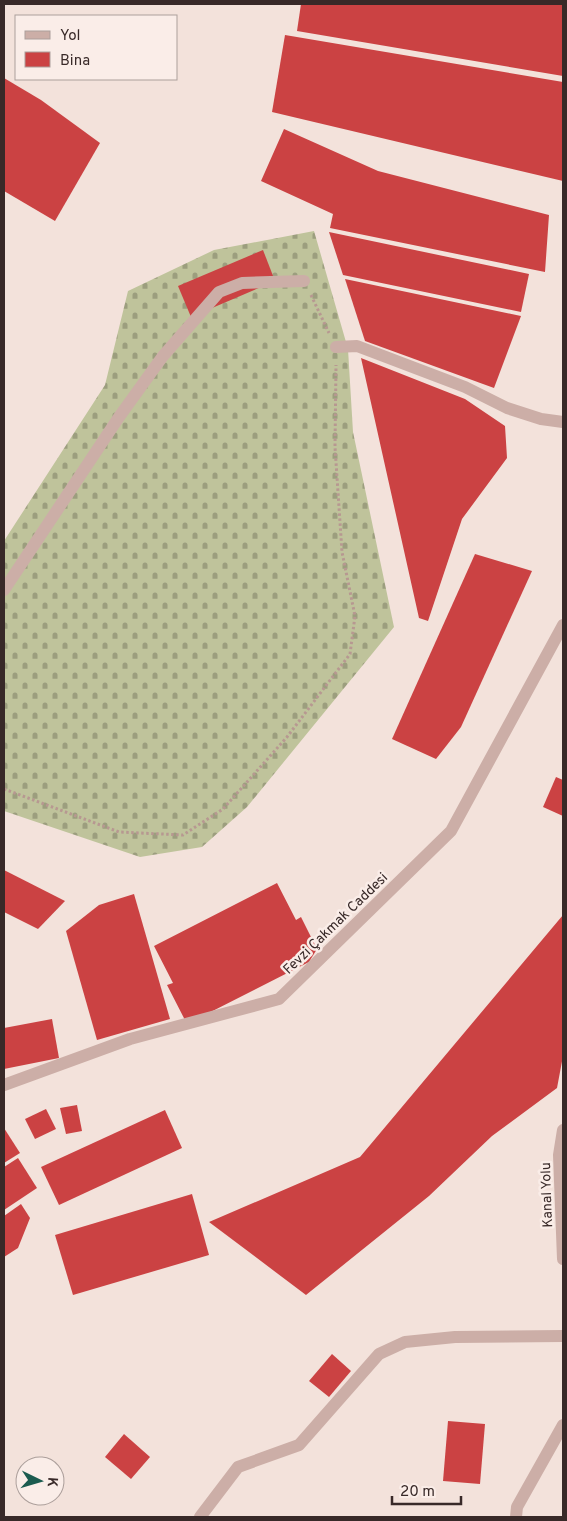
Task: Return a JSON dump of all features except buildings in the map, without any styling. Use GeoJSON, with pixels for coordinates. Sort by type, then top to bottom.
{"type":"FeatureCollection","features":[{"type":"Feature","properties":{"kind":"street"},"geometry":{"type":"LineString","coordinates":[[4,590],[124,409],[163,356],[219,292],[242,283],[304,281]]}},
{"type":"Feature","properties":{"kind":"street"},"geometry":{"type":"LineString","coordinates":[[336,346],[357,346],[465,387],[507,408],[563,422]]}},
{"type":"Feature","properties":{"kind":"street","name":"Fevzi Çakmak Caddesi"},"geometry":{"type":"LineString","coordinates":[[4,1085],[130,1039],[278,999],[451,831],[563,630]]}},
{"type":"Feature","properties":{"kind":"street","name":"Kanal Yolu"},"geometry":{"type":"LineString","coordinates":[[563,1130],[559,1155],[563,1259]]}},
{"type":"Feature","properties":{"kind":"street"},"geometry":{"type":"LineString","coordinates":[[200,1517],[238,1467],[299,1445],[379,1354],[405,1342],[422,1340],[455,1337],[563,1336]]}},
{"type":"Feature","properties":{"kind":"street"},"geometry":{"type":"LineString","coordinates":[[516,1517],[517,1507],[563,1425]]}},
{"type":"Feature","properties":{"kind":"path"},"geometry":{"type":"LineString","coordinates":[[4,790],[119,832],[183,835],[224,809],[286,737],[350,654],[355,616],[342,552],[335,447],[336,346],[304,281]]}},
{"type":"Feature","properties":{"kind":"green space"},"geometry":{"type":"Polygon","coordinates":[[[314,231],[348,349],[353,432],[394,627],[247,807],[202,847],[140,857],[4,811],[4,541],[105,385],[128,291],[214,250],[314,231]]]}}]}
